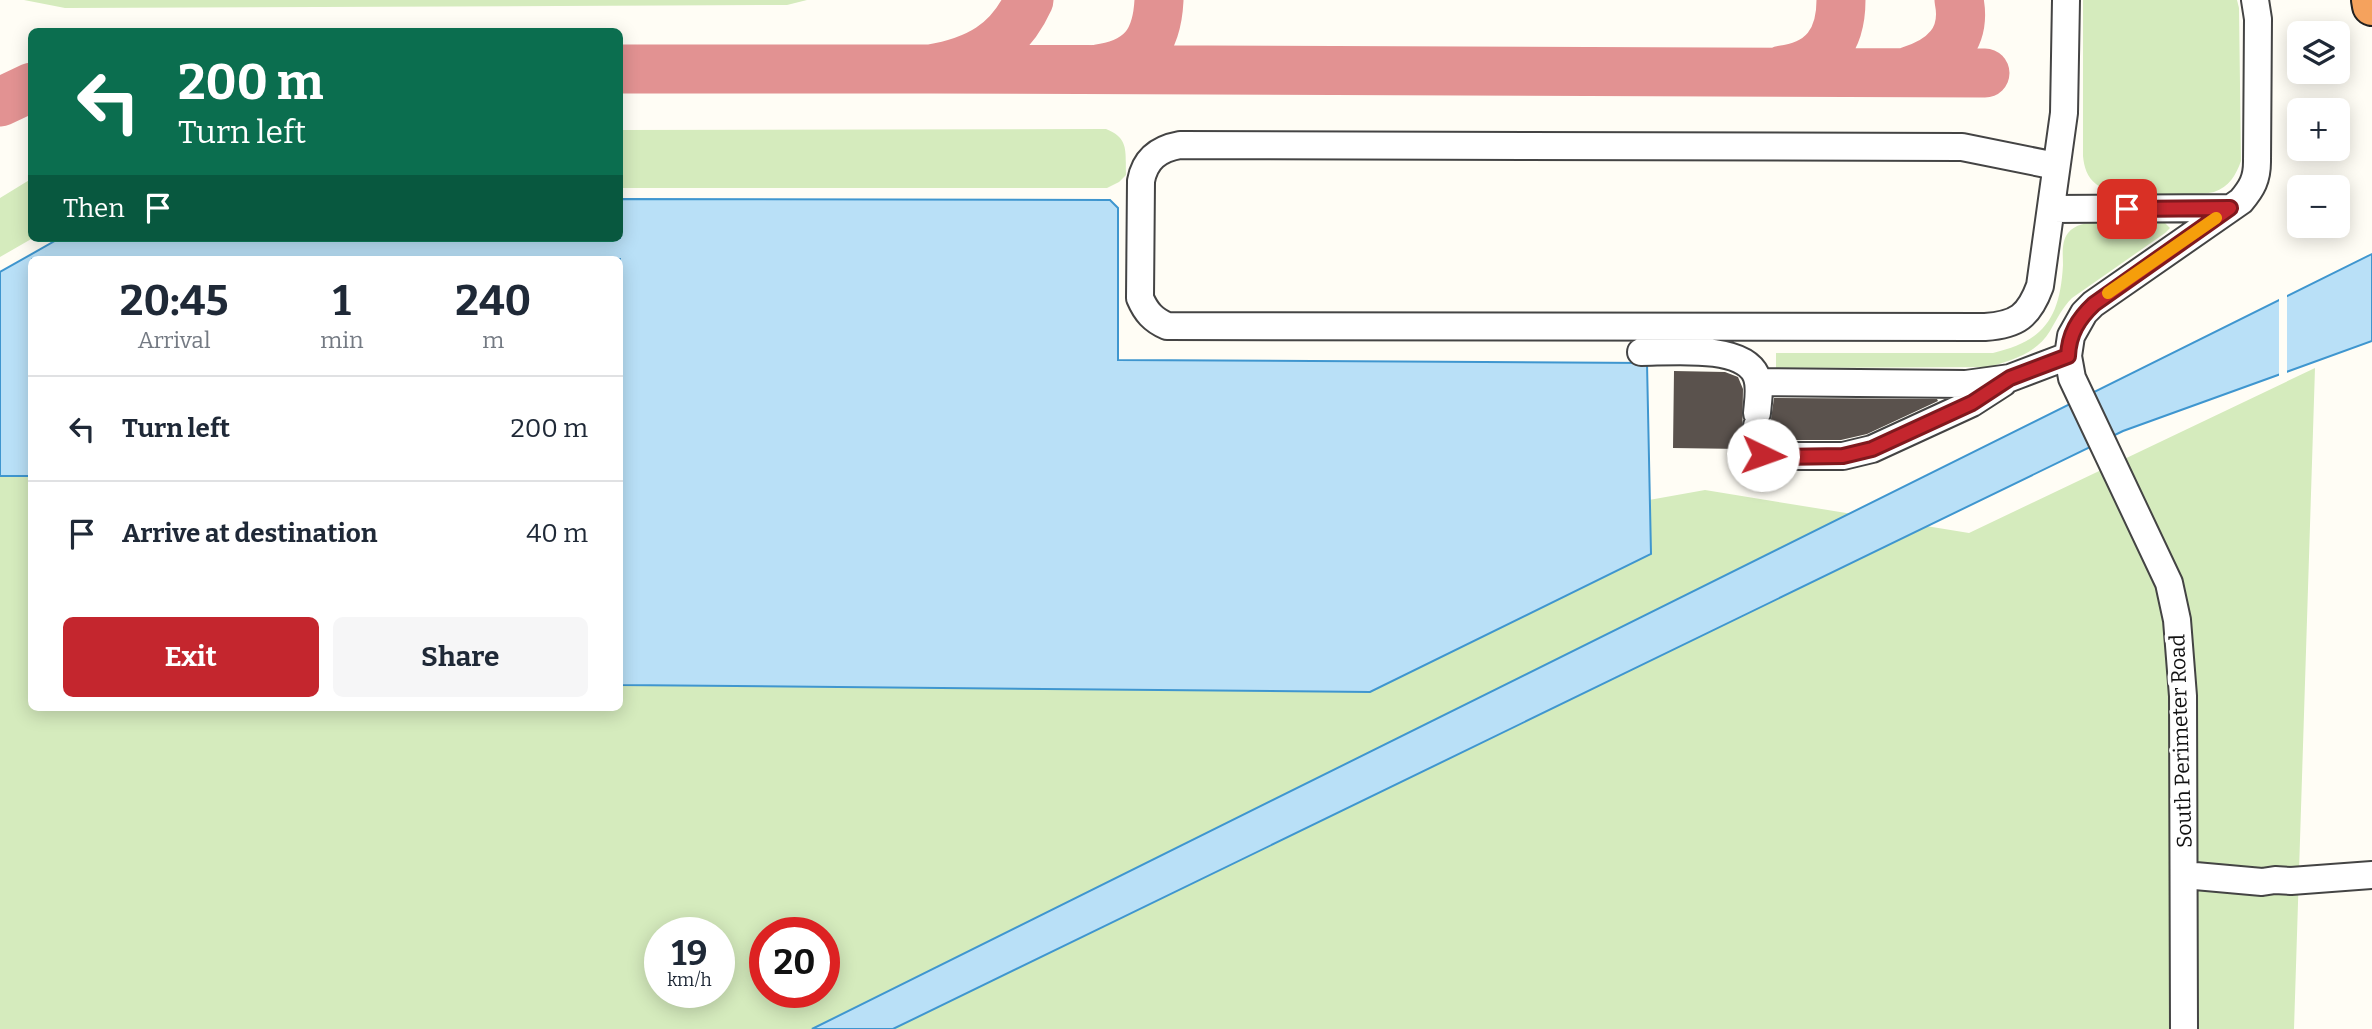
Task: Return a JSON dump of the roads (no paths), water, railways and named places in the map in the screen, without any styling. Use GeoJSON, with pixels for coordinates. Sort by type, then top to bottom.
{"type":"FeatureCollection","features":[{"type":"Feature","properties":{"kind":"highway"},"geometry":{"type":"LineString","coordinates":[[2371,0],[2372,6]]}},
{"type":"Feature","properties":{"kind":"lane"},"geometry":{"type":"LineString","coordinates":[[2056,166],[1962,147],[1180,145],[1155,154],[1143,170],[1140,298],[1149,315],[1167,326],[2000,326],[2026,313],[2040,286],[2064,113],[2066,0]]}},
{"type":"Feature","properties":{"kind":"lane"},"geometry":{"type":"LineString","coordinates":[[1641,352],[1732,356],[1749,365],[1759,382],[1756,444],[1759,452],[1766,456],[1843,456],[1872,449],[1972,403],[2010,378],[2068,356],[2076,325],[2094,304],[2241,201],[2251,189],[2257,176],[2258,19],[2255,0]]}},
{"type":"Feature","properties":{"kind":"lane"},"geometry":{"type":"LineString","coordinates":[[2051,209],[2230,208]]}},
{"type":"Feature","properties":{"kind":"lane","name":"South Perimeter Road"},"geometry":{"type":"LineString","coordinates":[[2068,356],[2077,392],[2169,583],[2177,620],[2183,696],[2183,1029]]}},
{"type":"Feature","properties":{"kind":"lane"},"geometry":{"type":"LineString","coordinates":[[1759,382],[1966,384],[2010,378]]}},
{"type":"Feature","properties":{"kind":"lane"},"geometry":{"type":"LineString","coordinates":[[2184,875],[2262,882],[2372,875]]}},
{"type":"Feature","properties":{"kind":"water"},"geometry":{"type":"Polygon","coordinates":[[[623,199],[1110,200],[1118,208],[1118,360],[1647,363],[1651,554],[1370,692],[623,685],[623,256],[28,256],[53,242],[623,242],[623,199]]]}},
{"type":"Feature","properties":{"kind":"water"},"geometry":{"type":"Polygon","coordinates":[[[2372,254],[2372,341],[2123,431],[893,1029],[812,1029],[2372,254]]]}},
{"type":"Feature","properties":{"kind":"water"},"geometry":{"type":"Polygon","coordinates":[[[28,256],[28,476],[0,476],[0,272],[28,256]]]}}]}
